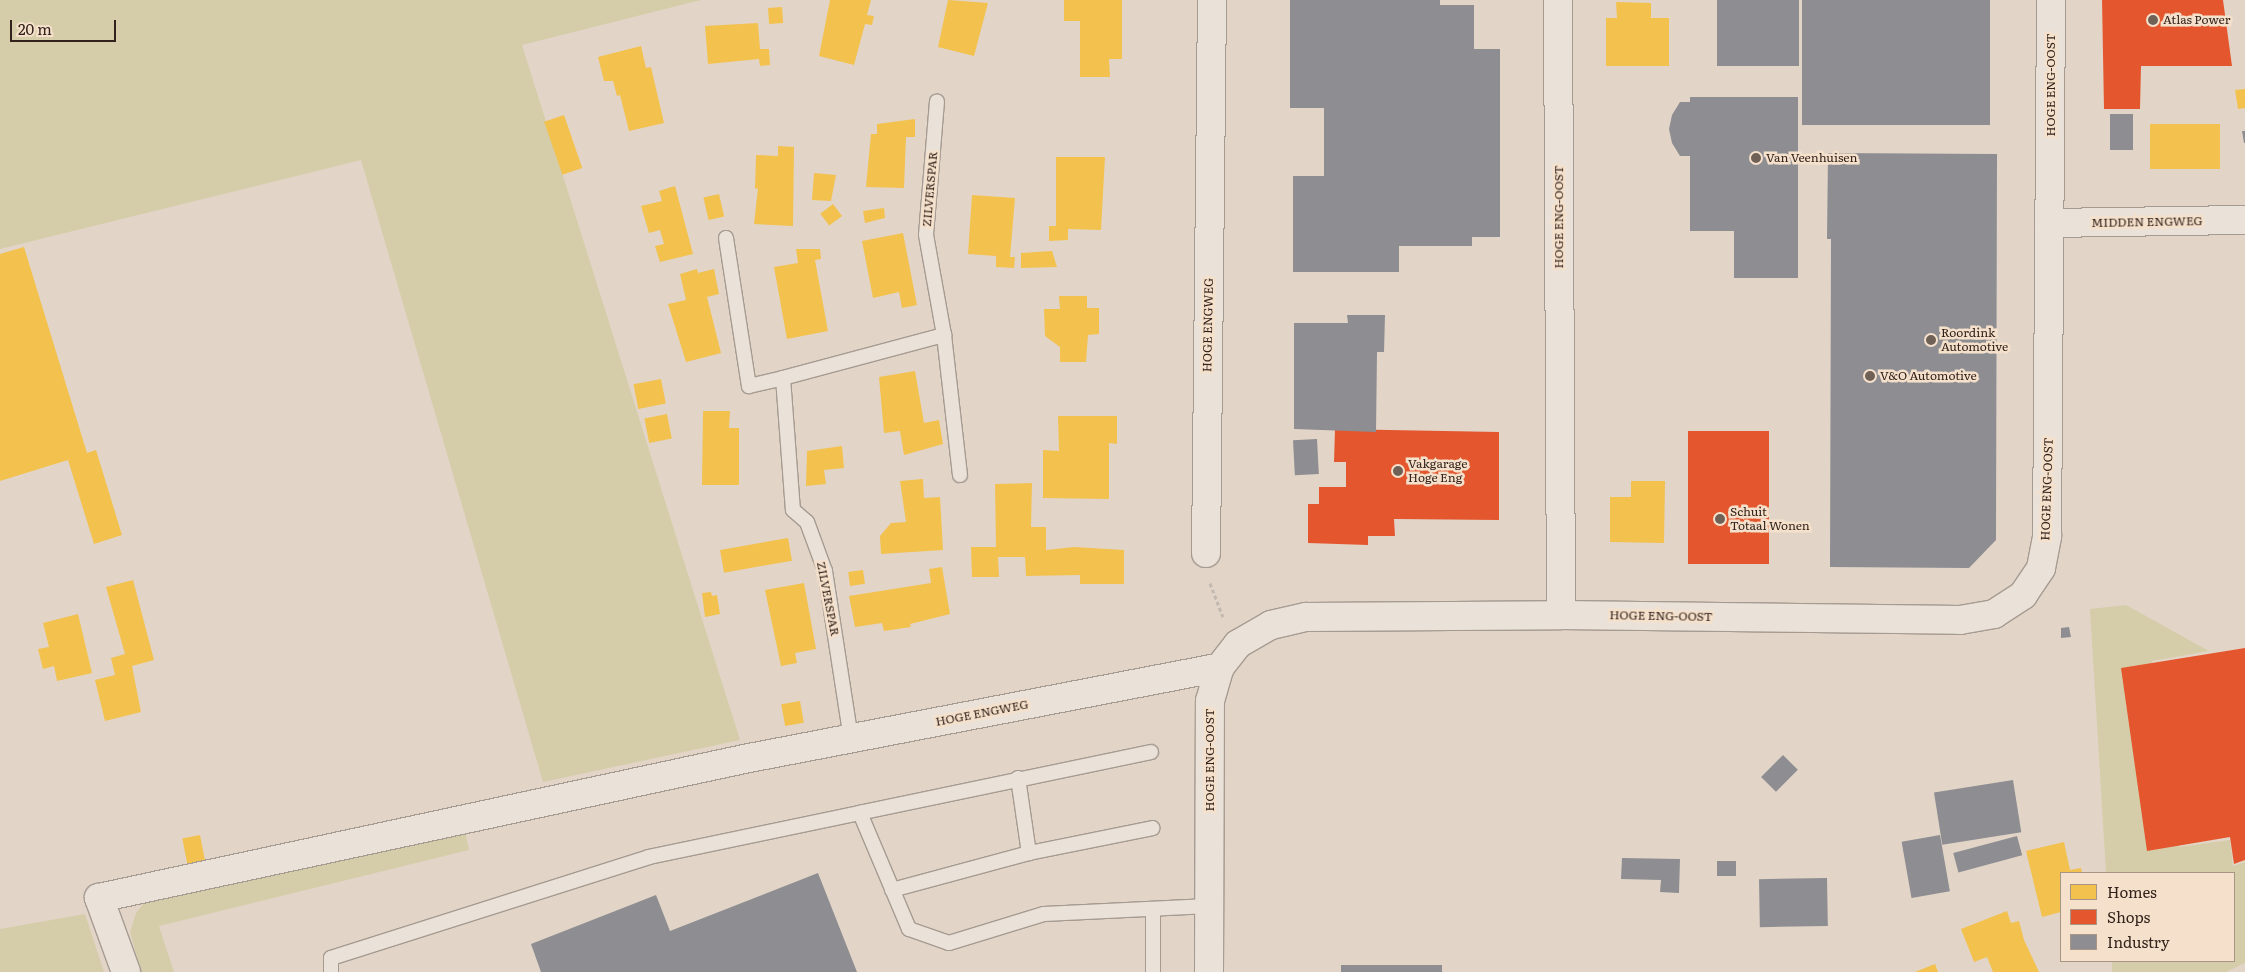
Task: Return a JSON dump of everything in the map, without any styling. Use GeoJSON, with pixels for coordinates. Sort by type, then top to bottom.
{"type":"FeatureCollection","features":[{"type":"Feature","properties":{"kind":"street","name":"HOGE ENGWEG"},"geometry":{"type":"LineString","coordinates":[[1206,553],[1212,0]]}},
{"type":"Feature","properties":{"kind":"street","name":"HOGE ENG-OOST"},"geometry":{"type":"LineString","coordinates":[[1558,0],[1561,615]]}},
{"type":"Feature","properties":{"kind":"street","name":"HOGE ENG-OOST"},"geometry":{"type":"LineString","coordinates":[[1209,972],[1210,700],[1220,667],[1238,644],[1272,625],[1306,617],[1561,615],[1960,620],[1994,614],[2023,595],[2041,568],[2047,536],[2052,0]]}},
{"type":"Feature","properties":{"kind":"street","name":"MIDDEN ENGWEG"},"geometry":{"type":"LineString","coordinates":[[2050,223],[2245,220]]}},
{"type":"Feature","properties":{"kind":"street","name":"HOGE ENGWEG"},"geometry":{"type":"LineString","coordinates":[[126,972],[99,898],[744,758],[1220,667]]}},
{"type":"Feature","properties":{"kind":"lane","name":"ZILVERSPAR"},"geometry":{"type":"LineString","coordinates":[[937,101],[926,235],[944,335],[960,476]]}},
{"type":"Feature","properties":{"kind":"lane"},"geometry":{"type":"LineString","coordinates":[[726,238],[750,386],[944,335]]}},
{"type":"Feature","properties":{"kind":"lane","name":"ZILVERSPAR"},"geometry":{"type":"LineString","coordinates":[[783,378],[792,510],[807,522],[825,571],[851,738]]}},
{"type":"Feature","properties":{"kind":"lane"},"geometry":{"type":"LineString","coordinates":[[331,972],[331,958],[649,857],[860,814],[1018,778],[1151,752]]}},
{"type":"Feature","properties":{"kind":"lane"},"geometry":{"type":"LineString","coordinates":[[1018,778],[1029,853]]}},
{"type":"Feature","properties":{"kind":"lane"},"geometry":{"type":"LineString","coordinates":[[860,814],[909,929],[950,943],[1044,914],[1209,906]]}},
{"type":"Feature","properties":{"kind":"lane"},"geometry":{"type":"LineString","coordinates":[[892,890],[1029,853],[1153,828]]}},
{"type":"Feature","properties":{"kind":"lane"},"geometry":{"type":"LineString","coordinates":[[1153,909],[1153,972]]}},
{"type":"Feature","properties":{"kind":"path"},"geometry":{"type":"LineString","coordinates":[[1206,553],[1214,600],[1238,644]]}},
{"type":"Feature","properties":{"kind":"shaded area"},"geometry":{"type":"Polygon","coordinates":[[[0,0],[701,0],[522,45],[740,740],[543,782],[361,160],[0,249],[0,0]]]}},
{"type":"Feature","properties":{"kind":"shaded area"},"geometry":{"type":"Polygon","coordinates":[[[2126,605],[2209,651],[2152,661],[2179,847],[2230,840],[2233,866],[2245,862],[2245,963],[2226,972],[2112,972],[2112,962],[2235,962],[2235,872],[2106,872],[2090,609],[2126,605]]]}},
{"type":"Feature","properties":{"kind":"shaded area"},"geometry":{"type":"Polygon","coordinates":[[[465,832],[469,850],[159,926],[174,972],[141,972],[130,932],[136,913],[144,903],[160,895],[465,832]]]}},
{"type":"Feature","properties":{"kind":"shaded area"},"geometry":{"type":"Polygon","coordinates":[[[85,914],[104,972],[0,972],[0,929],[85,914]]]}},
{"type":"Feature","properties":{"kind":"building: Homes"},"geometry":{"type":"Polygon","coordinates":[[[830,0],[871,0],[867,15],[874,16],[872,25],[865,24],[854,65],[819,56],[830,0]]]}},
{"type":"Feature","properties":{"kind":"building: Homes"},"geometry":{"type":"Polygon","coordinates":[[[948,0],[988,3],[974,56],[938,47],[948,0]]]}},
{"type":"Feature","properties":{"kind":"building: Homes"},"geometry":{"type":"Polygon","coordinates":[[[1064,0],[1122,0],[1122,59],[1109,59],[1110,77],[1080,77],[1080,21],[1064,21],[1064,0]]]}},
{"type":"Feature","properties":{"kind":"building: Homes"},"geometry":{"type":"Polygon","coordinates":[[[1616,2],[1651,3],[1651,18],[1669,18],[1669,66],[1606,66],[1606,18],[1617,18],[1616,2]]]}},
{"type":"Feature","properties":{"kind":"building: Homes"},"geometry":{"type":"Polygon","coordinates":[[[782,7],[783,23],[769,24],[768,8],[782,7]]]}},
{"type":"Feature","properties":{"kind":"building: Homes"},"geometry":{"type":"Polygon","coordinates":[[[758,23],[760,49],[769,49],[770,65],[760,66],[759,59],[708,64],[705,26],[758,23]]]}},
{"type":"Feature","properties":{"kind":"building: Homes"},"geometry":{"type":"Polygon","coordinates":[[[641,46],[646,68],[651,67],[664,123],[629,131],[620,95],[617,96],[613,81],[604,81],[598,57],[641,46]]]}},
{"type":"Feature","properties":{"kind":"building: Homes"},"geometry":{"type":"Polygon","coordinates":[[[2245,89],[2245,108],[2238,109],[2235,90],[2245,89]]]}},
{"type":"Feature","properties":{"kind":"building: Homes"},"geometry":{"type":"Polygon","coordinates":[[[564,115],[582,168],[562,175],[544,122],[564,115]]]}},
{"type":"Feature","properties":{"kind":"building: Homes"},"geometry":{"type":"Polygon","coordinates":[[[915,119],[915,137],[906,137],[904,188],[866,187],[871,134],[877,134],[877,124],[915,119]]]}},
{"type":"Feature","properties":{"kind":"building: Homes"},"geometry":{"type":"Polygon","coordinates":[[[2150,124],[2220,124],[2220,169],[2150,169],[2150,124]]]}},
{"type":"Feature","properties":{"kind":"building: Homes"},"geometry":{"type":"Polygon","coordinates":[[[778,146],[794,147],[793,226],[754,224],[758,188],[755,189],[756,155],[778,156],[778,146]]]}},
{"type":"Feature","properties":{"kind":"building: Homes"},"geometry":{"type":"Polygon","coordinates":[[[1056,157],[1105,157],[1101,230],[1068,229],[1068,240],[1049,241],[1049,226],[1056,226],[1056,157]]]}},
{"type":"Feature","properties":{"kind":"building: Homes"},"geometry":{"type":"Polygon","coordinates":[[[814,173],[836,175],[831,201],[812,200],[814,173]]]}},
{"type":"Feature","properties":{"kind":"building: Homes"},"geometry":{"type":"Polygon","coordinates":[[[675,186],[693,254],[660,262],[655,246],[664,244],[660,230],[649,233],[641,206],[662,201],[659,191],[675,186]]]}},
{"type":"Feature","properties":{"kind":"building: Homes"},"geometry":{"type":"Polygon","coordinates":[[[719,194],[724,216],[709,220],[703,198],[719,194]]]}},
{"type":"Feature","properties":{"kind":"building: Homes"},"geometry":{"type":"Polygon","coordinates":[[[972,195],[1015,198],[1010,257],[1015,257],[1014,268],[996,267],[996,256],[968,254],[972,195]]]}},
{"type":"Feature","properties":{"kind":"building: Homes"},"geometry":{"type":"Polygon","coordinates":[[[833,204],[842,216],[829,226],[820,214],[833,204]]]}},
{"type":"Feature","properties":{"kind":"building: Homes"},"geometry":{"type":"Polygon","coordinates":[[[884,208],[885,218],[865,223],[863,211],[884,208]]]}},
{"type":"Feature","properties":{"kind":"building: Homes"},"geometry":{"type":"Polygon","coordinates":[[[903,233],[917,305],[902,308],[899,292],[873,298],[862,241],[903,233]]]}},
{"type":"Feature","properties":{"kind":"building: Homes"},"geometry":{"type":"Polygon","coordinates":[[[24,247],[87,453],[96,450],[122,535],[94,544],[68,460],[0,481],[0,254],[24,247]]]}},
{"type":"Feature","properties":{"kind":"building: Homes"},"geometry":{"type":"Polygon","coordinates":[[[796,249],[820,249],[821,259],[815,260],[828,331],[787,339],[774,267],[798,263],[796,249]]]}},
{"type":"Feature","properties":{"kind":"building: Homes"},"geometry":{"type":"Polygon","coordinates":[[[1052,251],[1057,267],[1021,268],[1021,253],[1052,251]]]}},
{"type":"Feature","properties":{"kind":"building: Homes"},"geometry":{"type":"Polygon","coordinates":[[[697,269],[698,273],[714,269],[719,294],[707,297],[721,353],[686,362],[668,304],[686,300],[680,274],[697,269]]]}},
{"type":"Feature","properties":{"kind":"building: Homes"},"geometry":{"type":"Polygon","coordinates":[[[1059,296],[1087,296],[1087,308],[1099,308],[1099,334],[1088,335],[1086,362],[1060,362],[1060,347],[1045,336],[1044,309],[1060,309],[1059,296]]]}},
{"type":"Feature","properties":{"kind":"building: Homes"},"geometry":{"type":"Polygon","coordinates":[[[915,371],[924,423],[939,420],[943,444],[904,455],[900,431],[884,433],[879,377],[915,371]]]}},
{"type":"Feature","properties":{"kind":"building: Homes"},"geometry":{"type":"Polygon","coordinates":[[[661,379],[666,404],[638,409],[634,384],[661,379]]]}},
{"type":"Feature","properties":{"kind":"building: Homes"},"geometry":{"type":"Polygon","coordinates":[[[703,411],[730,411],[729,428],[739,428],[739,485],[702,485],[703,411]]]}},
{"type":"Feature","properties":{"kind":"building: Homes"},"geometry":{"type":"Polygon","coordinates":[[[667,414],[672,439],[649,443],[644,418],[667,414]]]}},
{"type":"Feature","properties":{"kind":"building: Homes"},"geometry":{"type":"Polygon","coordinates":[[[1058,416],[1117,416],[1117,444],[1109,443],[1109,499],[1043,498],[1043,450],[1059,451],[1058,416]]]}},
{"type":"Feature","properties":{"kind":"building: Homes"},"geometry":{"type":"Polygon","coordinates":[[[842,446],[844,468],[824,470],[826,484],[806,486],[807,451],[842,446]]]}},
{"type":"Feature","properties":{"kind":"building: Homes"},"geometry":{"type":"Polygon","coordinates":[[[923,479],[924,498],[940,497],[943,550],[881,554],[880,536],[891,523],[906,522],[900,481],[923,479]]]}},
{"type":"Feature","properties":{"kind":"building: Homes"},"geometry":{"type":"Polygon","coordinates":[[[1631,481],[1665,481],[1664,543],[1610,542],[1610,497],[1631,497],[1631,481]]]}},
{"type":"Feature","properties":{"kind":"building: Homes"},"geometry":{"type":"Polygon","coordinates":[[[1032,483],[1031,527],[1046,527],[1046,550],[1074,547],[1124,550],[1124,584],[1080,584],[1080,575],[1026,576],[1025,557],[998,557],[999,577],[972,577],[971,547],[996,547],[995,484],[1032,483]]]}},
{"type":"Feature","properties":{"kind":"building: Homes"},"geometry":{"type":"Polygon","coordinates":[[[788,538],[792,561],[724,573],[720,550],[788,538]]]}},
{"type":"Feature","properties":{"kind":"building: Homes"},"geometry":{"type":"Polygon","coordinates":[[[942,567],[950,614],[910,624],[911,627],[884,631],[882,623],[855,627],[849,596],[931,583],[929,569],[942,567]]]}},
{"type":"Feature","properties":{"kind":"building: Homes"},"geometry":{"type":"Polygon","coordinates":[[[863,570],[865,584],[850,586],[848,572],[863,570]]]}},
{"type":"Feature","properties":{"kind":"building: Homes"},"geometry":{"type":"Polygon","coordinates":[[[133,580],[154,660],[132,666],[141,712],[105,721],[95,680],[115,675],[111,658],[125,654],[106,587],[133,580]]]}},
{"type":"Feature","properties":{"kind":"building: Homes"},"geometry":{"type":"Polygon","coordinates":[[[804,583],[816,649],[795,653],[797,663],[781,666],[765,590],[804,583]]]}},
{"type":"Feature","properties":{"kind":"building: Homes"},"geometry":{"type":"Polygon","coordinates":[[[711,592],[712,596],[717,595],[720,614],[705,617],[702,593],[711,592]]]}},
{"type":"Feature","properties":{"kind":"building: Homes"},"geometry":{"type":"Polygon","coordinates":[[[78,614],[92,673],[57,681],[54,666],[43,669],[38,649],[49,647],[43,623],[78,614]]]}},
{"type":"Feature","properties":{"kind":"building: Homes"},"geometry":{"type":"Polygon","coordinates":[[[800,701],[804,723],[785,726],[781,704],[800,701]]]}},
{"type":"Feature","properties":{"kind":"building: Homes"},"geometry":{"type":"Polygon","coordinates":[[[200,835],[205,861],[187,864],[182,838],[200,835]]]}},
{"type":"Feature","properties":{"kind":"building: Homes"},"geometry":{"type":"Polygon","coordinates":[[[2064,842],[2070,870],[2081,868],[2082,872],[2060,872],[2060,912],[2042,917],[2026,851],[2064,842]]]}},
{"type":"Feature","properties":{"kind":"building: Homes"},"geometry":{"type":"Polygon","coordinates":[[[2007,911],[2011,923],[2019,921],[2024,940],[2039,972],[1993,972],[1987,957],[1974,962],[1961,929],[2007,911]]]}},
{"type":"Feature","properties":{"kind":"building: Homes"},"geometry":{"type":"Polygon","coordinates":[[[1935,964],[1938,972],[1915,972],[1935,964]]]}},
{"type":"Feature","properties":{"kind":"building: Shops"},"geometry":{"type":"Polygon","coordinates":[[[2102,0],[2223,0],[2232,66],[2141,66],[2140,109],[2104,109],[2102,0]]]}},
{"type":"Feature","properties":{"kind":"building: Shops"},"geometry":{"type":"Polygon","coordinates":[[[1335,429],[1499,432],[1499,520],[1394,519],[1395,536],[1368,536],[1368,545],[1308,543],[1308,504],[1319,504],[1319,487],[1346,487],[1346,462],[1334,462],[1335,429]]]}},
{"type":"Feature","properties":{"kind":"building: Shops"},"geometry":{"type":"Polygon","coordinates":[[[1688,431],[1769,431],[1769,564],[1688,564],[1688,431]]]}},
{"type":"Feature","properties":{"kind":"building: Shops"},"geometry":{"type":"Polygon","coordinates":[[[2245,648],[2245,860],[2234,864],[2230,837],[2147,851],[2121,668],[2245,648]]]}},
{"type":"Feature","properties":{"kind":"building: Industry"},"geometry":{"type":"Polygon","coordinates":[[[1290,0],[1440,0],[1440,5],[1474,5],[1474,49],[1500,49],[1500,237],[1472,237],[1472,246],[1399,246],[1399,272],[1293,272],[1293,176],[1324,176],[1324,108],[1290,108],[1290,0]]]}},
{"type":"Feature","properties":{"kind":"building: Industry"},"geometry":{"type":"Polygon","coordinates":[[[1717,0],[1799,0],[1799,66],[1717,66],[1717,0]]]}},
{"type":"Feature","properties":{"kind":"building: Industry"},"geometry":{"type":"Polygon","coordinates":[[[1802,0],[1990,0],[1990,125],[1802,125],[1802,0]]]}},
{"type":"Feature","properties":{"kind":"building: Industry"},"geometry":{"type":"Polygon","coordinates":[[[1690,97],[1798,97],[1798,278],[1734,278],[1734,231],[1690,231],[1690,156],[1680,156],[1672,143],[1669,129],[1672,115],[1680,102],[1690,102],[1690,97]]]}},
{"type":"Feature","properties":{"kind":"building: Industry"},"geometry":{"type":"Polygon","coordinates":[[[2110,114],[2133,114],[2133,150],[2110,150],[2110,114]]]}},
{"type":"Feature","properties":{"kind":"building: Industry"},"geometry":{"type":"Polygon","coordinates":[[[2242,131],[2245,131],[2245,143],[2244,143],[2242,131]]]}},
{"type":"Feature","properties":{"kind":"building: Industry"},"geometry":{"type":"Polygon","coordinates":[[[1828,153],[1997,154],[1996,540],[1969,568],[1830,567],[1831,239],[1827,239],[1828,153]]]}},
{"type":"Feature","properties":{"kind":"building: Industry"},"geometry":{"type":"Polygon","coordinates":[[[1347,315],[1385,315],[1384,352],[1377,352],[1376,432],[1294,429],[1294,323],[1348,323],[1347,315]]]}},
{"type":"Feature","properties":{"kind":"building: Industry"},"geometry":{"type":"Polygon","coordinates":[[[1317,439],[1319,474],[1295,475],[1293,440],[1317,439]]]}},
{"type":"Feature","properties":{"kind":"building: Industry"},"geometry":{"type":"Polygon","coordinates":[[[2069,627],[2071,637],[2061,638],[2061,628],[2069,627]]]}},
{"type":"Feature","properties":{"kind":"building: Industry"},"geometry":{"type":"Polygon","coordinates":[[[1783,755],[1798,770],[1776,792],[1761,777],[1783,755]]]}},
{"type":"Feature","properties":{"kind":"building: Industry"},"geometry":{"type":"Polygon","coordinates":[[[2013,780],[2021,832],[1942,845],[1934,793],[2013,780]]]}},
{"type":"Feature","properties":{"kind":"building: Industry"},"geometry":{"type":"Polygon","coordinates":[[[1940,835],[1950,891],[1911,898],[1902,842],[1940,835]]]}},
{"type":"Feature","properties":{"kind":"building: Industry"},"geometry":{"type":"Polygon","coordinates":[[[2017,836],[2022,855],[1958,872],[1953,853],[2017,836]]]}},
{"type":"Feature","properties":{"kind":"building: Industry"},"geometry":{"type":"Polygon","coordinates":[[[1622,858],[1680,859],[1679,893],[1660,892],[1661,880],[1621,879],[1622,858]]]}},
{"type":"Feature","properties":{"kind":"building: Industry"},"geometry":{"type":"Polygon","coordinates":[[[1717,861],[1736,861],[1736,876],[1717,876],[1717,861]]]}},
{"type":"Feature","properties":{"kind":"building: Industry"},"geometry":{"type":"Polygon","coordinates":[[[818,873],[857,972],[541,972],[531,944],[656,895],[670,931],[818,873]]]}},
{"type":"Feature","properties":{"kind":"building: Industry"},"geometry":{"type":"Polygon","coordinates":[[[1827,878],[1828,926],[1760,927],[1759,879],[1827,878]]]}},
{"type":"Feature","properties":{"kind":"building: Industry"},"geometry":{"type":"Polygon","coordinates":[[[1341,965],[1442,965],[1442,972],[1341,972],[1341,965]]]}},
{"type":"Feature","properties":{"kind":"place","name":"Atlas Power"},"geometry":{"type":"Point","coordinates":[2153,20]}},
{"type":"Feature","properties":{"kind":"place","name":"Van Veenhuisen"},"geometry":{"type":"Point","coordinates":[1756,158]}},
{"type":"Feature","properties":{"kind":"place","name":"Roordink Automotive"},"geometry":{"type":"Point","coordinates":[1931,340]}},
{"type":"Feature","properties":{"kind":"place","name":"V&O Automotive"},"geometry":{"type":"Point","coordinates":[1870,376]}},
{"type":"Feature","properties":{"kind":"place","name":"Vakgarage Hoge Eng"},"geometry":{"type":"Point","coordinates":[1398,471]}},
{"type":"Feature","properties":{"kind":"place","name":"Schuit Totaal Wonen"},"geometry":{"type":"Point","coordinates":[1720,519]}}]}
